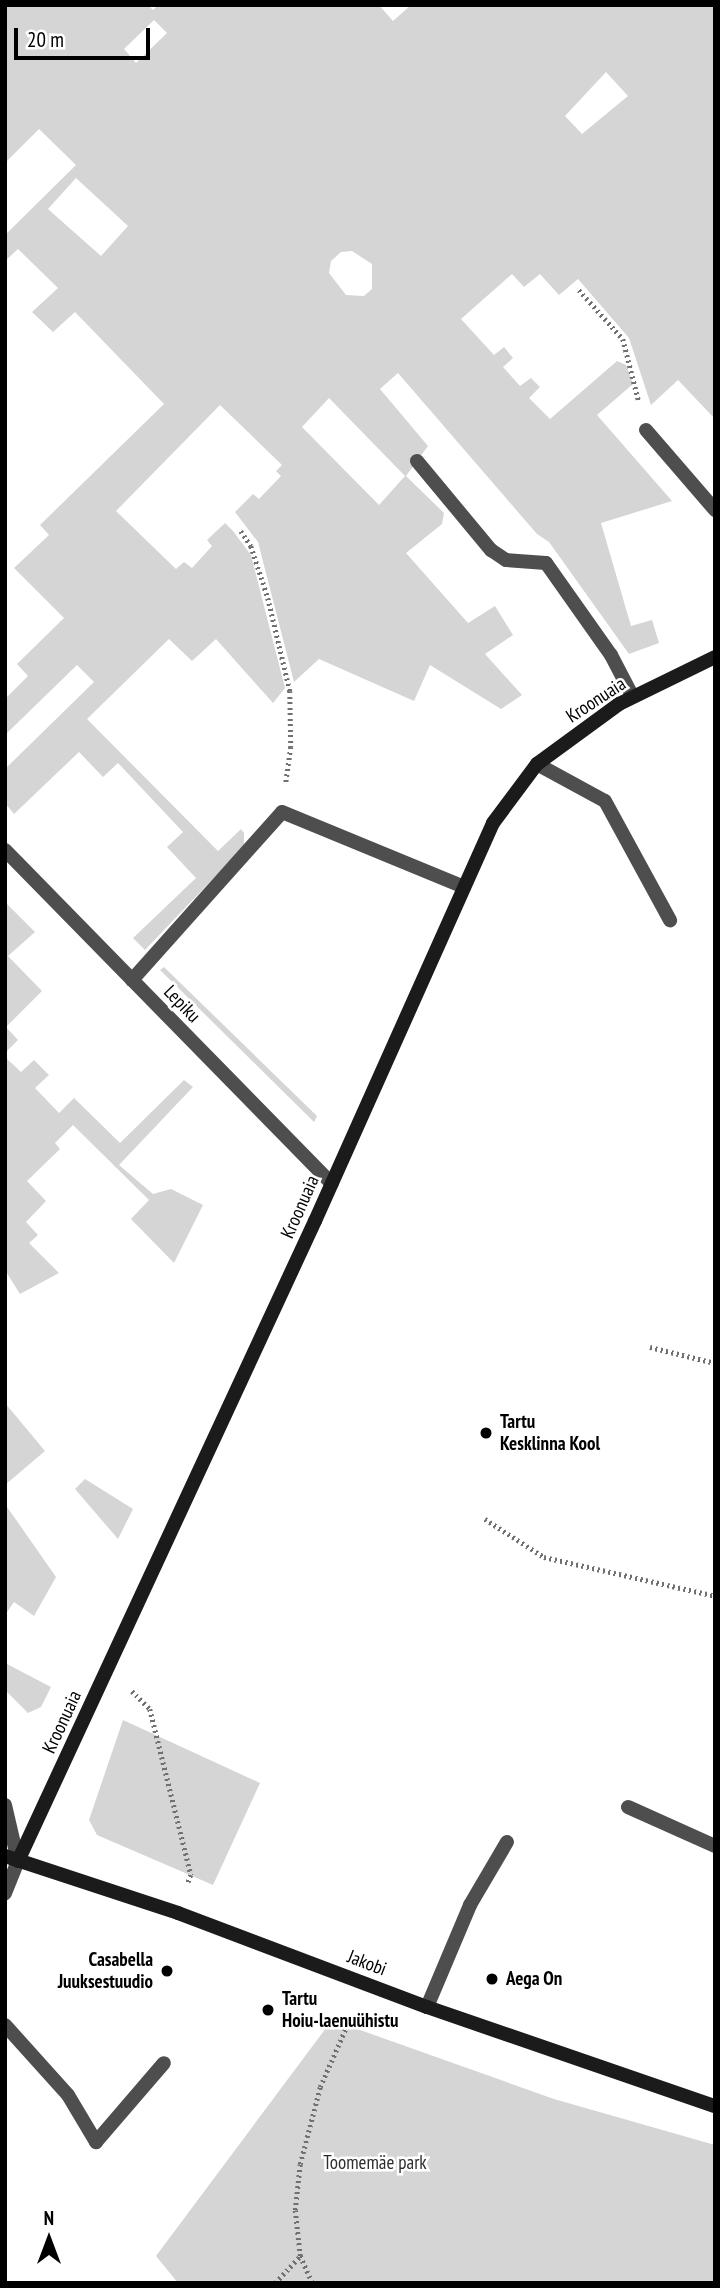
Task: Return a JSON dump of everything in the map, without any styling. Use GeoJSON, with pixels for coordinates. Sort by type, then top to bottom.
{"type":"FeatureCollection","features":[{"type":"Feature","properties":{"kind":"main road","name":"Kroonuaia"},"geometry":{"type":"LineString","coordinates":[[12,1858],[332,1184],[493,824],[537,764],[633,697],[715,657]]}},
{"type":"Feature","properties":{"kind":"main road","name":"Jakobi"},"geometry":{"type":"LineString","coordinates":[[12,1858],[178,1913],[427,2007],[715,2106]]}},
{"type":"Feature","properties":{"kind":"street"},"geometry":{"type":"LineString","coordinates":[[646,430],[715,510]]}},
{"type":"Feature","properties":{"kind":"street"},"geometry":{"type":"LineString","coordinates":[[417,461],[491,550],[506,560],[546,563],[611,655],[633,697]]}},
{"type":"Feature","properties":{"kind":"street"},"geometry":{"type":"LineString","coordinates":[[537,764],[605,801],[670,920]]}},
{"type":"Feature","properties":{"kind":"street"},"geometry":{"type":"LineString","coordinates":[[132,980],[282,812],[464,887]]}},
{"type":"Feature","properties":{"kind":"street","name":"Lepiku"},"geometry":{"type":"LineString","coordinates":[[5,850],[308,1155],[332,1184]]}},
{"type":"Feature","properties":{"kind":"street"},"geometry":{"type":"LineString","coordinates":[[5,1805],[12,1858],[5,1894]]}},
{"type":"Feature","properties":{"kind":"street"},"geometry":{"type":"LineString","coordinates":[[628,1807],[715,1846]]}},
{"type":"Feature","properties":{"kind":"street"},"geometry":{"type":"LineString","coordinates":[[427,2007],[470,1905],[507,1842]]}},
{"type":"Feature","properties":{"kind":"street"},"geometry":{"type":"LineString","coordinates":[[5,2025],[68,2095],[96,2141],[164,2063]]}},
{"type":"Feature","properties":{"kind":"path"},"geometry":{"type":"LineString","coordinates":[[579,290],[623,339],[646,430]]}},
{"type":"Feature","properties":{"kind":"path"},"geometry":{"type":"LineString","coordinates":[[241,530],[251,546],[268,598],[290,691],[291,747],[282,812]]}},
{"type":"Feature","properties":{"kind":"path"},"geometry":{"type":"LineString","coordinates":[[650,1347],[715,1363]]}},
{"type":"Feature","properties":{"kind":"path"},"geometry":{"type":"LineString","coordinates":[[485,1519],[544,1557],[715,1597]]}},
{"type":"Feature","properties":{"kind":"path"},"geometry":{"type":"LineString","coordinates":[[132,1691],[150,1709],[191,1875],[188,1882]]}},
{"type":"Feature","properties":{"kind":"path"},"geometry":{"type":"LineString","coordinates":[[312,2283],[300,2256],[295,2210],[306,2128],[349,2021]]}},
{"type":"Feature","properties":{"kind":"path"},"geometry":{"type":"LineString","coordinates":[[275,2283],[300,2256]]}},
{"type":"Feature","properties":{"kind":"green space"},"geometry":{"type":"Polygon","coordinates":[[[5,5],[148,5],[153,10],[158,5],[379,5],[393,21],[411,5],[715,5],[715,419],[678,380],[651,405],[629,338],[578,279],[559,295],[540,274],[524,287],[512,274],[461,319],[494,355],[504,347],[513,358],[503,367],[520,386],[531,378],[540,387],[529,398],[550,419],[617,361],[626,365],[633,384],[597,415],[672,501],[601,523],[631,626],[652,620],[659,643],[629,654],[549,542],[537,534],[398,373],[380,389],[428,446],[406,476],[444,513],[442,524],[406,553],[468,623],[495,606],[513,635],[485,654],[522,695],[501,709],[430,665],[414,701],[319,659],[294,682],[258,542],[235,512],[253,494],[259,499],[281,476],[276,471],[282,465],[220,405],[116,511],[176,569],[184,562],[192,568],[212,546],[207,540],[225,523],[233,531],[251,555],[285,688],[273,703],[216,639],[192,661],[169,639],[87,719],[218,851],[241,829],[244,833],[244,846],[145,950],[133,938],[196,878],[167,847],[183,832],[118,763],[103,777],[79,752],[14,814],[5,803],[5,769],[94,682],[77,665],[5,735],[5,699],[28,676],[17,664],[64,618],[14,568],[49,535],[40,525],[164,404],[75,312],[53,332],[32,312],[58,288],[18,249],[5,261],[5,235],[76,165],[39,129],[5,163],[5,5]],[[154,20],[124,49],[136,63],[167,33],[154,20]],[[606,72],[565,116],[582,134],[628,96],[606,72]],[[76,178],[48,209],[101,256],[128,226],[76,178]],[[352,251],[341,252],[331,261],[329,273],[346,295],[364,296],[372,289],[372,264],[352,251]],[[329,398],[302,427],[379,505],[405,476],[329,398]]]}},
{"type":"Feature","properties":{"kind":"green space"},"geometry":{"type":"Polygon","coordinates":[[[5,902],[35,932],[8,956],[42,991],[6,1027],[18,1040],[5,1053],[5,902]]]}},
{"type":"Feature","properties":{"kind":"green space"},"geometry":{"type":"Polygon","coordinates":[[[164,967],[317,1116],[314,1122],[160,970],[164,967]]]}},
{"type":"Feature","properties":{"kind":"green space"},"geometry":{"type":"Polygon","coordinates":[[[5,1057],[21,1072],[34,1060],[49,1075],[35,1088],[59,1113],[74,1098],[120,1143],[184,1080],[193,1087],[119,1165],[153,1194],[171,1189],[203,1205],[174,1263],[131,1219],[149,1200],[73,1125],[55,1143],[60,1149],[27,1181],[46,1201],[26,1222],[38,1235],[29,1243],[59,1273],[20,1294],[5,1270],[5,1057]]]}},
{"type":"Feature","properties":{"kind":"green space"},"geometry":{"type":"Polygon","coordinates":[[[5,1403],[45,1451],[5,1485],[5,1403]]]}},
{"type":"Feature","properties":{"kind":"green space"},"geometry":{"type":"Polygon","coordinates":[[[85,1479],[133,1509],[118,1539],[75,1489],[85,1479]]]}},
{"type":"Feature","properties":{"kind":"green space"},"geometry":{"type":"Polygon","coordinates":[[[5,1504],[56,1577],[34,1616],[14,1602],[5,1615],[5,1504]]]}},
{"type":"Feature","properties":{"kind":"green space"},"geometry":{"type":"Polygon","coordinates":[[[5,1663],[51,1687],[41,1707],[28,1713],[5,1690],[5,1663]]]}},
{"type":"Feature","properties":{"kind":"green space"},"geometry":{"type":"Polygon","coordinates":[[[123,1720],[260,1783],[213,1885],[97,1835],[89,1820],[123,1720]]]}},
{"type":"Feature","properties":{"kind":"green space","name":"Toomemäe park"},"geometry":{"type":"Polygon","coordinates":[[[332,2020],[554,2099],[715,2145],[715,2283],[178,2283],[156,2256],[332,2020]]]}},
{"type":"Feature","properties":{"kind":"place","name":"Tartu Kesklinna Kool"},"geometry":{"type":"Point","coordinates":[486,1433]}},
{"type":"Feature","properties":{"kind":"place","name":"Casabella Juuksestuudio"},"geometry":{"type":"Point","coordinates":[167,1971]}},
{"type":"Feature","properties":{"kind":"place","name":"Aega On"},"geometry":{"type":"Point","coordinates":[492,1979]}},
{"type":"Feature","properties":{"kind":"place","name":"Tartu Hoiu-laenuühistu"},"geometry":{"type":"Point","coordinates":[268,2010]}}]}
